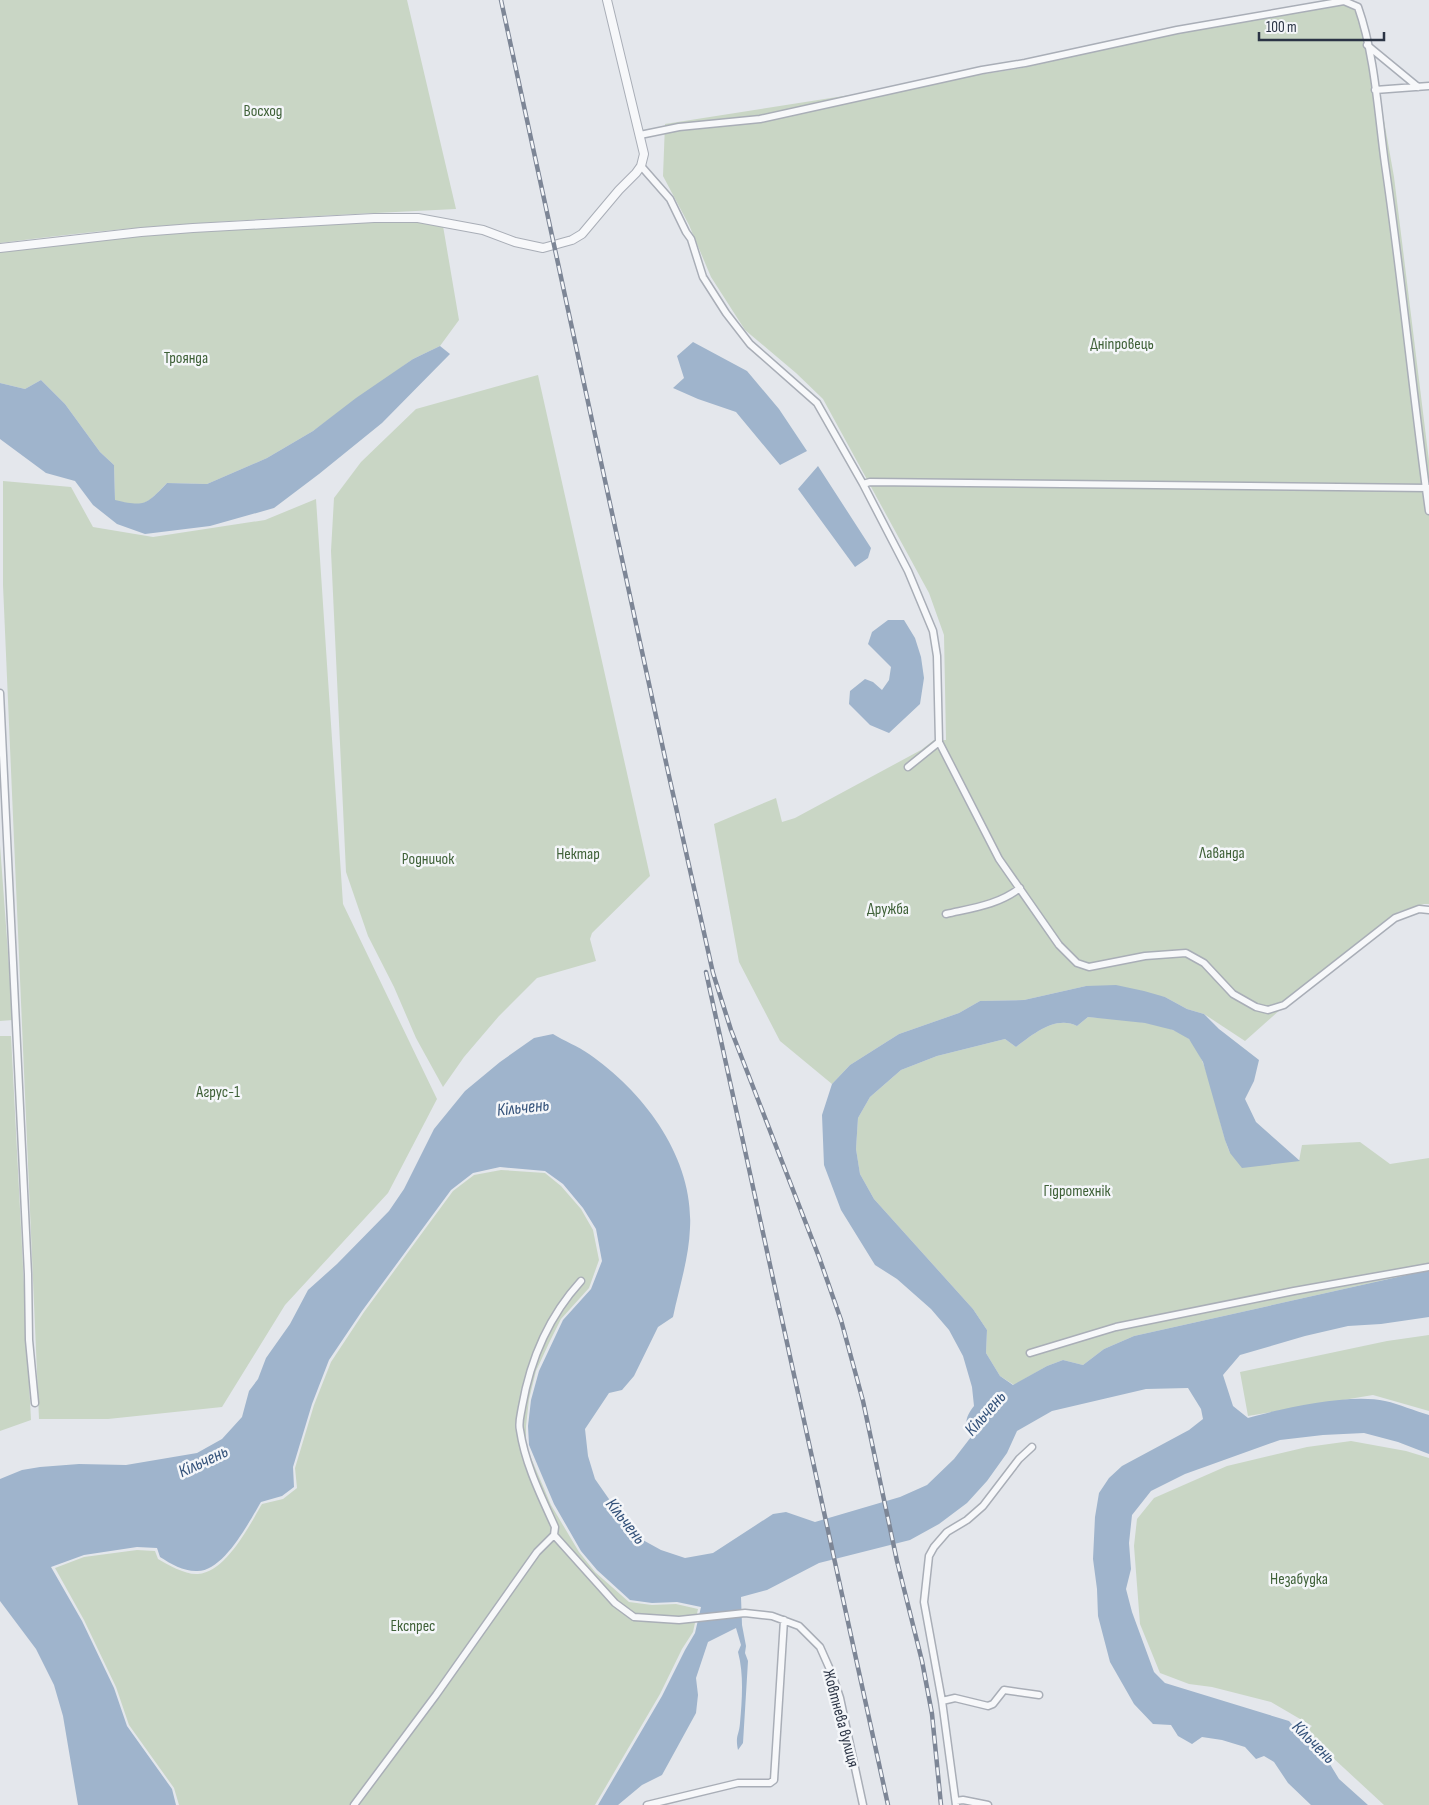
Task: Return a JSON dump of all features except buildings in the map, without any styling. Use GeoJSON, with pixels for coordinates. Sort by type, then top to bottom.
{"type":"FeatureCollection","features":[{"type":"Feature","properties":{"kind":"street"},"geometry":{"type":"LineString","coordinates":[[0,248],[141,232],[374,218],[418,218],[483,230],[516,242],[543,248],[572,240],[582,234],[641,166],[644,154],[607,0]]}},
{"type":"Feature","properties":{"kind":"street"},"geometry":{"type":"LineString","coordinates":[[640,135],[679,127],[760,119],[982,70],[1025,63],[1177,30],[1344,1],[1358,8],[1364,25],[1375,90],[1396,240],[1404,322],[1429,512]]}},
{"type":"Feature","properties":{"kind":"street"},"geometry":{"type":"LineString","coordinates":[[1367,45],[1418,87]]}},
{"type":"Feature","properties":{"kind":"street"},"geometry":{"type":"LineString","coordinates":[[1375,90],[1429,86]]}},
{"type":"Feature","properties":{"kind":"street"},"geometry":{"type":"LineString","coordinates":[[641,166],[670,199],[691,239],[703,277],[726,313],[750,344],[817,403],[864,484],[908,571],[933,631],[937,656],[938,742],[999,858],[1059,945],[1077,963],[1089,967],[1145,956],[1186,953],[1204,963],[1233,994],[1256,1007],[1268,1010],[1284,1005],[1395,918],[1419,909],[1429,910]]}},
{"type":"Feature","properties":{"kind":"street"},"geometry":{"type":"LineString","coordinates":[[864,484],[870,482],[996,482],[1427,488]]}},
{"type":"Feature","properties":{"kind":"street"},"geometry":{"type":"LineString","coordinates":[[0,693],[29,1340],[35,1403]]}},
{"type":"Feature","properties":{"kind":"street"},"geometry":{"type":"LineString","coordinates":[[908,767],[938,742]]}},
{"type":"Feature","properties":{"kind":"street"},"geometry":{"type":"LineString","coordinates":[[946,914],[995,902],[1011,895],[1020,888]]}},
{"type":"Feature","properties":{"kind":"street"},"geometry":{"type":"LineString","coordinates":[[1030,1354],[1116,1327],[1294,1291],[1429,1267]]}},
{"type":"Feature","properties":{"kind":"street"},"geometry":{"type":"LineString","coordinates":[[354,1805],[436,1695],[537,1552],[554,1535],[555,1526],[532,1475],[519,1428],[525,1390],[534,1358],[547,1330],[566,1298],[581,1281]]}},
{"type":"Feature","properties":{"kind":"street"},"geometry":{"type":"LineString","coordinates":[[988,1805],[963,1800],[956,1803],[942,1702],[924,1602],[930,1556],[934,1547],[947,1532],[967,1520],[983,1506],[1019,1459],[1032,1448]]}},
{"type":"Feature","properties":{"kind":"street","name":"Жовтнева вулиця"},"geometry":{"type":"LineString","coordinates":[[554,1535],[615,1603],[634,1616],[688,1619],[745,1614],[772,1616],[799,1626],[820,1647],[832,1674],[840,1698],[864,1805]]}},
{"type":"Feature","properties":{"kind":"street"},"geometry":{"type":"LineString","coordinates":[[647,1805],[738,1783],[770,1783],[774,1780],[784,1620]]}},
{"type":"Feature","properties":{"kind":"street"},"geometry":{"type":"LineString","coordinates":[[942,1702],[955,1698],[988,1706],[993,1704],[1004,1690],[1039,1696]]}},
{"type":"Feature","properties":{"kind":"green space","name":"Восход"},"geometry":{"type":"Polygon","coordinates":[[[0,0],[407,0],[456,209],[171,225],[0,243],[0,0]]]}},
{"type":"Feature","properties":{"kind":"green space","name":"Дніпровець"},"geometry":{"type":"Polygon","coordinates":[[[1349,4],[1366,19],[1394,177],[1429,461],[1429,904],[1398,912],[1326,969],[1245,1041],[1204,1014],[1187,1009],[1165,997],[1086,986],[1024,1000],[980,1001],[959,1013],[899,1034],[850,1065],[832,1084],[780,1041],[739,962],[714,824],[776,798],[782,822],[795,818],[921,750],[934,740],[946,740],[944,635],[929,593],[823,399],[796,373],[745,330],[711,277],[689,225],[663,176],[665,124],[1022,68],[1187,31],[1349,4]]]}},
{"type":"Feature","properties":{"kind":"green space","name":"Троянда"},"geometry":{"type":"Polygon","coordinates":[[[442,220],[459,320],[440,346],[413,359],[313,431],[267,458],[207,484],[167,483],[144,503],[133,504],[115,501],[114,465],[100,452],[65,404],[41,380],[25,389],[0,383],[0,245],[40,240],[329,223],[442,220]]]}},
{"type":"Feature","properties":{"kind":"green space"},"geometry":{"type":"Polygon","coordinates":[[[538,375],[650,876],[592,933],[590,939],[596,961],[537,978],[499,1016],[464,1057],[443,1087],[416,1038],[394,987],[368,936],[346,872],[331,551],[334,498],[361,462],[416,409],[538,375]]]}},
{"type":"Feature","properties":{"kind":"green space","name":"Агрус-1"},"geometry":{"type":"Polygon","coordinates":[[[3,481],[71,487],[93,527],[153,537],[265,520],[316,499],[343,904],[437,1099],[388,1193],[285,1305],[222,1407],[108,1419],[39,1419],[3,585],[3,481]]]}},
{"type":"Feature","properties":{"kind":"green space"},"geometry":{"type":"Polygon","coordinates":[[[0,845],[13,1020],[0,1021],[0,845]]]}},
{"type":"Feature","properties":{"kind":"green space","name":"Гідротехнік"},"geometry":{"type":"Polygon","coordinates":[[[1088,1017],[1154,1024],[1179,1032],[1188,1038],[1202,1060],[1230,1153],[1299,1161],[1302,1145],[1360,1142],[1390,1164],[1429,1158],[1429,1270],[1134,1336],[1104,1349],[1083,1365],[1063,1360],[1047,1366],[1014,1385],[1000,1376],[986,1353],[987,1330],[973,1309],[874,1199],[860,1174],[856,1149],[858,1118],[870,1097],[901,1070],[937,1056],[1005,1039],[1016,1047],[1053,1024],[1069,1023],[1077,1026],[1088,1017]]]}},
{"type":"Feature","properties":{"kind":"green space"},"geometry":{"type":"Polygon","coordinates":[[[0,1036],[11,1036],[31,1420],[0,1431],[0,1036]]]}},
{"type":"Feature","properties":{"kind":"green space","name":"Експрес"},"geometry":{"type":"Polygon","coordinates":[[[501,1170],[545,1173],[561,1186],[581,1209],[593,1230],[599,1260],[589,1288],[561,1319],[536,1371],[529,1399],[526,1446],[551,1505],[579,1552],[595,1572],[629,1602],[652,1605],[676,1604],[698,1609],[693,1632],[682,1649],[660,1694],[595,1805],[179,1805],[174,1788],[129,1725],[116,1687],[84,1620],[55,1568],[84,1557],[137,1550],[155,1551],[158,1559],[172,1567],[188,1573],[198,1574],[208,1571],[227,1557],[262,1504],[283,1499],[297,1488],[295,1468],[314,1405],[331,1362],[364,1312],[453,1191],[474,1175],[501,1170]]]}},
{"type":"Feature","properties":{"kind":"green space"},"geometry":{"type":"Polygon","coordinates":[[[1429,1335],[1429,1411],[1373,1395],[1248,1416],[1240,1372],[1387,1341],[1429,1335]]]}},
{"type":"Feature","properties":{"kind":"green space","name":"Незабудка"},"geometry":{"type":"Polygon","coordinates":[[[1351,1441],[1406,1451],[1429,1458],[1429,1805],[1384,1805],[1305,1732],[1312,1726],[1271,1702],[1212,1687],[1189,1684],[1160,1673],[1140,1624],[1134,1546],[1137,1519],[1154,1498],[1227,1466],[1307,1447],[1351,1441]]]}},
{"type":"Feature","properties":{"kind":"water"},"geometry":{"type":"Polygon","coordinates":[[[693,342],[747,371],[779,409],[807,451],[780,465],[736,412],[673,388],[684,378],[677,356],[693,342]]]}},
{"type":"Feature","properties":{"kind":"water"},"geometry":{"type":"Polygon","coordinates":[[[440,346],[450,354],[382,423],[319,474],[274,508],[210,526],[145,534],[117,524],[93,505],[75,481],[46,473],[0,439],[0,383],[25,389],[41,380],[65,404],[100,452],[114,465],[115,500],[133,503],[144,502],[154,496],[167,483],[207,484],[267,458],[313,431],[356,398],[413,359],[440,346]]]}},
{"type":"Feature","properties":{"kind":"water"},"geometry":{"type":"Polygon","coordinates":[[[818,466],[871,548],[868,558],[855,567],[798,489],[818,466]]]}},
{"type":"Feature","properties":{"kind":"water"},"geometry":{"type":"Polygon","coordinates":[[[888,620],[904,620],[915,638],[921,657],[924,678],[920,704],[889,733],[870,725],[849,704],[850,691],[865,679],[873,682],[882,690],[889,680],[891,667],[868,644],[872,632],[888,620]]]}},
{"type":"Feature","properties":{"kind":"water","name":"Кільчень"},"geometry":{"type":"Polygon","coordinates":[[[1116,985],[1165,997],[1187,1009],[1204,1014],[1219,1029],[1259,1060],[1254,1081],[1245,1099],[1256,1122],[1300,1161],[1242,1168],[1230,1153],[1203,1062],[1189,1039],[1173,1030],[1145,1023],[1088,1017],[1077,1026],[1069,1023],[1053,1024],[1016,1047],[1005,1039],[937,1056],[901,1070],[870,1097],[858,1118],[856,1149],[860,1174],[874,1199],[973,1309],[987,1330],[986,1353],[1000,1376],[1013,1385],[1047,1366],[1063,1360],[1083,1365],[1104,1349],[1134,1336],[1429,1270],[1429,1317],[1381,1324],[1348,1326],[1305,1336],[1240,1355],[1223,1375],[1233,1406],[1248,1418],[1297,1406],[1354,1399],[1385,1401],[1429,1415],[1429,1454],[1398,1442],[1364,1433],[1280,1440],[1185,1474],[1151,1491],[1132,1515],[1129,1543],[1131,1569],[1126,1589],[1132,1612],[1154,1672],[1165,1683],[1289,1721],[1328,1761],[1339,1779],[1368,1805],[1311,1805],[1288,1783],[1274,1762],[1264,1756],[1256,1759],[1245,1747],[1222,1740],[1202,1737],[1192,1744],[1178,1736],[1171,1725],[1153,1724],[1134,1704],[1110,1662],[1098,1616],[1093,1559],[1095,1517],[1099,1493],[1109,1478],[1122,1466],[1189,1430],[1203,1419],[1201,1409],[1188,1388],[1146,1389],[1052,1411],[1017,1431],[1007,1453],[987,1481],[967,1503],[939,1524],[910,1540],[819,1563],[767,1590],[741,1597],[745,1653],[748,1661],[743,1743],[738,1750],[737,1738],[740,1723],[742,1687],[738,1652],[741,1645],[736,1628],[708,1642],[696,1678],[698,1695],[696,1713],[662,1775],[642,1785],[618,1805],[598,1805],[662,1696],[695,1633],[701,1607],[677,1602],[652,1603],[630,1600],[597,1570],[581,1551],[554,1504],[529,1445],[528,1426],[531,1400],[539,1371],[563,1320],[591,1289],[602,1261],[596,1229],[583,1208],[563,1184],[545,1171],[500,1167],[473,1173],[451,1190],[362,1311],[329,1360],[312,1404],[293,1467],[294,1487],[282,1496],[261,1502],[234,1545],[216,1564],[196,1571],[186,1570],[160,1557],[157,1548],[137,1547],[84,1555],[51,1567],[82,1621],[114,1688],[127,1726],[172,1789],[176,1805],[78,1805],[63,1716],[54,1685],[36,1649],[0,1601],[0,1479],[22,1470],[40,1467],[79,1464],[126,1465],[197,1453],[222,1439],[242,1417],[249,1391],[258,1379],[266,1358],[290,1324],[308,1290],[337,1264],[389,1211],[404,1189],[434,1129],[465,1091],[500,1062],[534,1038],[553,1034],[585,1051],[629,1087],[646,1107],[662,1129],[684,1177],[689,1202],[690,1228],[686,1262],[673,1317],[658,1327],[634,1376],[622,1390],[609,1393],[585,1429],[588,1456],[595,1479],[625,1522],[641,1539],[661,1550],[685,1558],[713,1553],[773,1514],[786,1512],[815,1522],[900,1497],[927,1485],[954,1459],[971,1437],[966,1421],[974,1406],[972,1387],[963,1356],[949,1330],[931,1309],[897,1279],[875,1265],[841,1210],[824,1165],[822,1115],[832,1084],[850,1065],[899,1034],[959,1013],[980,1001],[1024,1000],[1086,986],[1116,985]]]}},
{"type":"Feature","properties":{"kind":"railway"},"geometry":{"type":"LineString","coordinates":[[501,0],[713,973],[731,1030],[819,1257],[841,1320],[863,1401],[897,1561],[922,1661],[932,1714],[941,1805]]}},
{"type":"Feature","properties":{"kind":"railway"},"geometry":{"type":"LineString","coordinates":[[706,972],[888,1805]]}},
{"type":"Feature","properties":{"kind":"park label","name":"Лаванда"},"geometry":{"type":"Point","coordinates":[1222,852]}},
{"type":"Feature","properties":{"kind":"park label","name":"Нектар"},"geometry":{"type":"Point","coordinates":[578,853]}},
{"type":"Feature","properties":{"kind":"park label","name":"Родничок"},"geometry":{"type":"Point","coordinates":[428,858]}},
{"type":"Feature","properties":{"kind":"park label","name":"Дружба"},"geometry":{"type":"Point","coordinates":[888,908]}}]}
